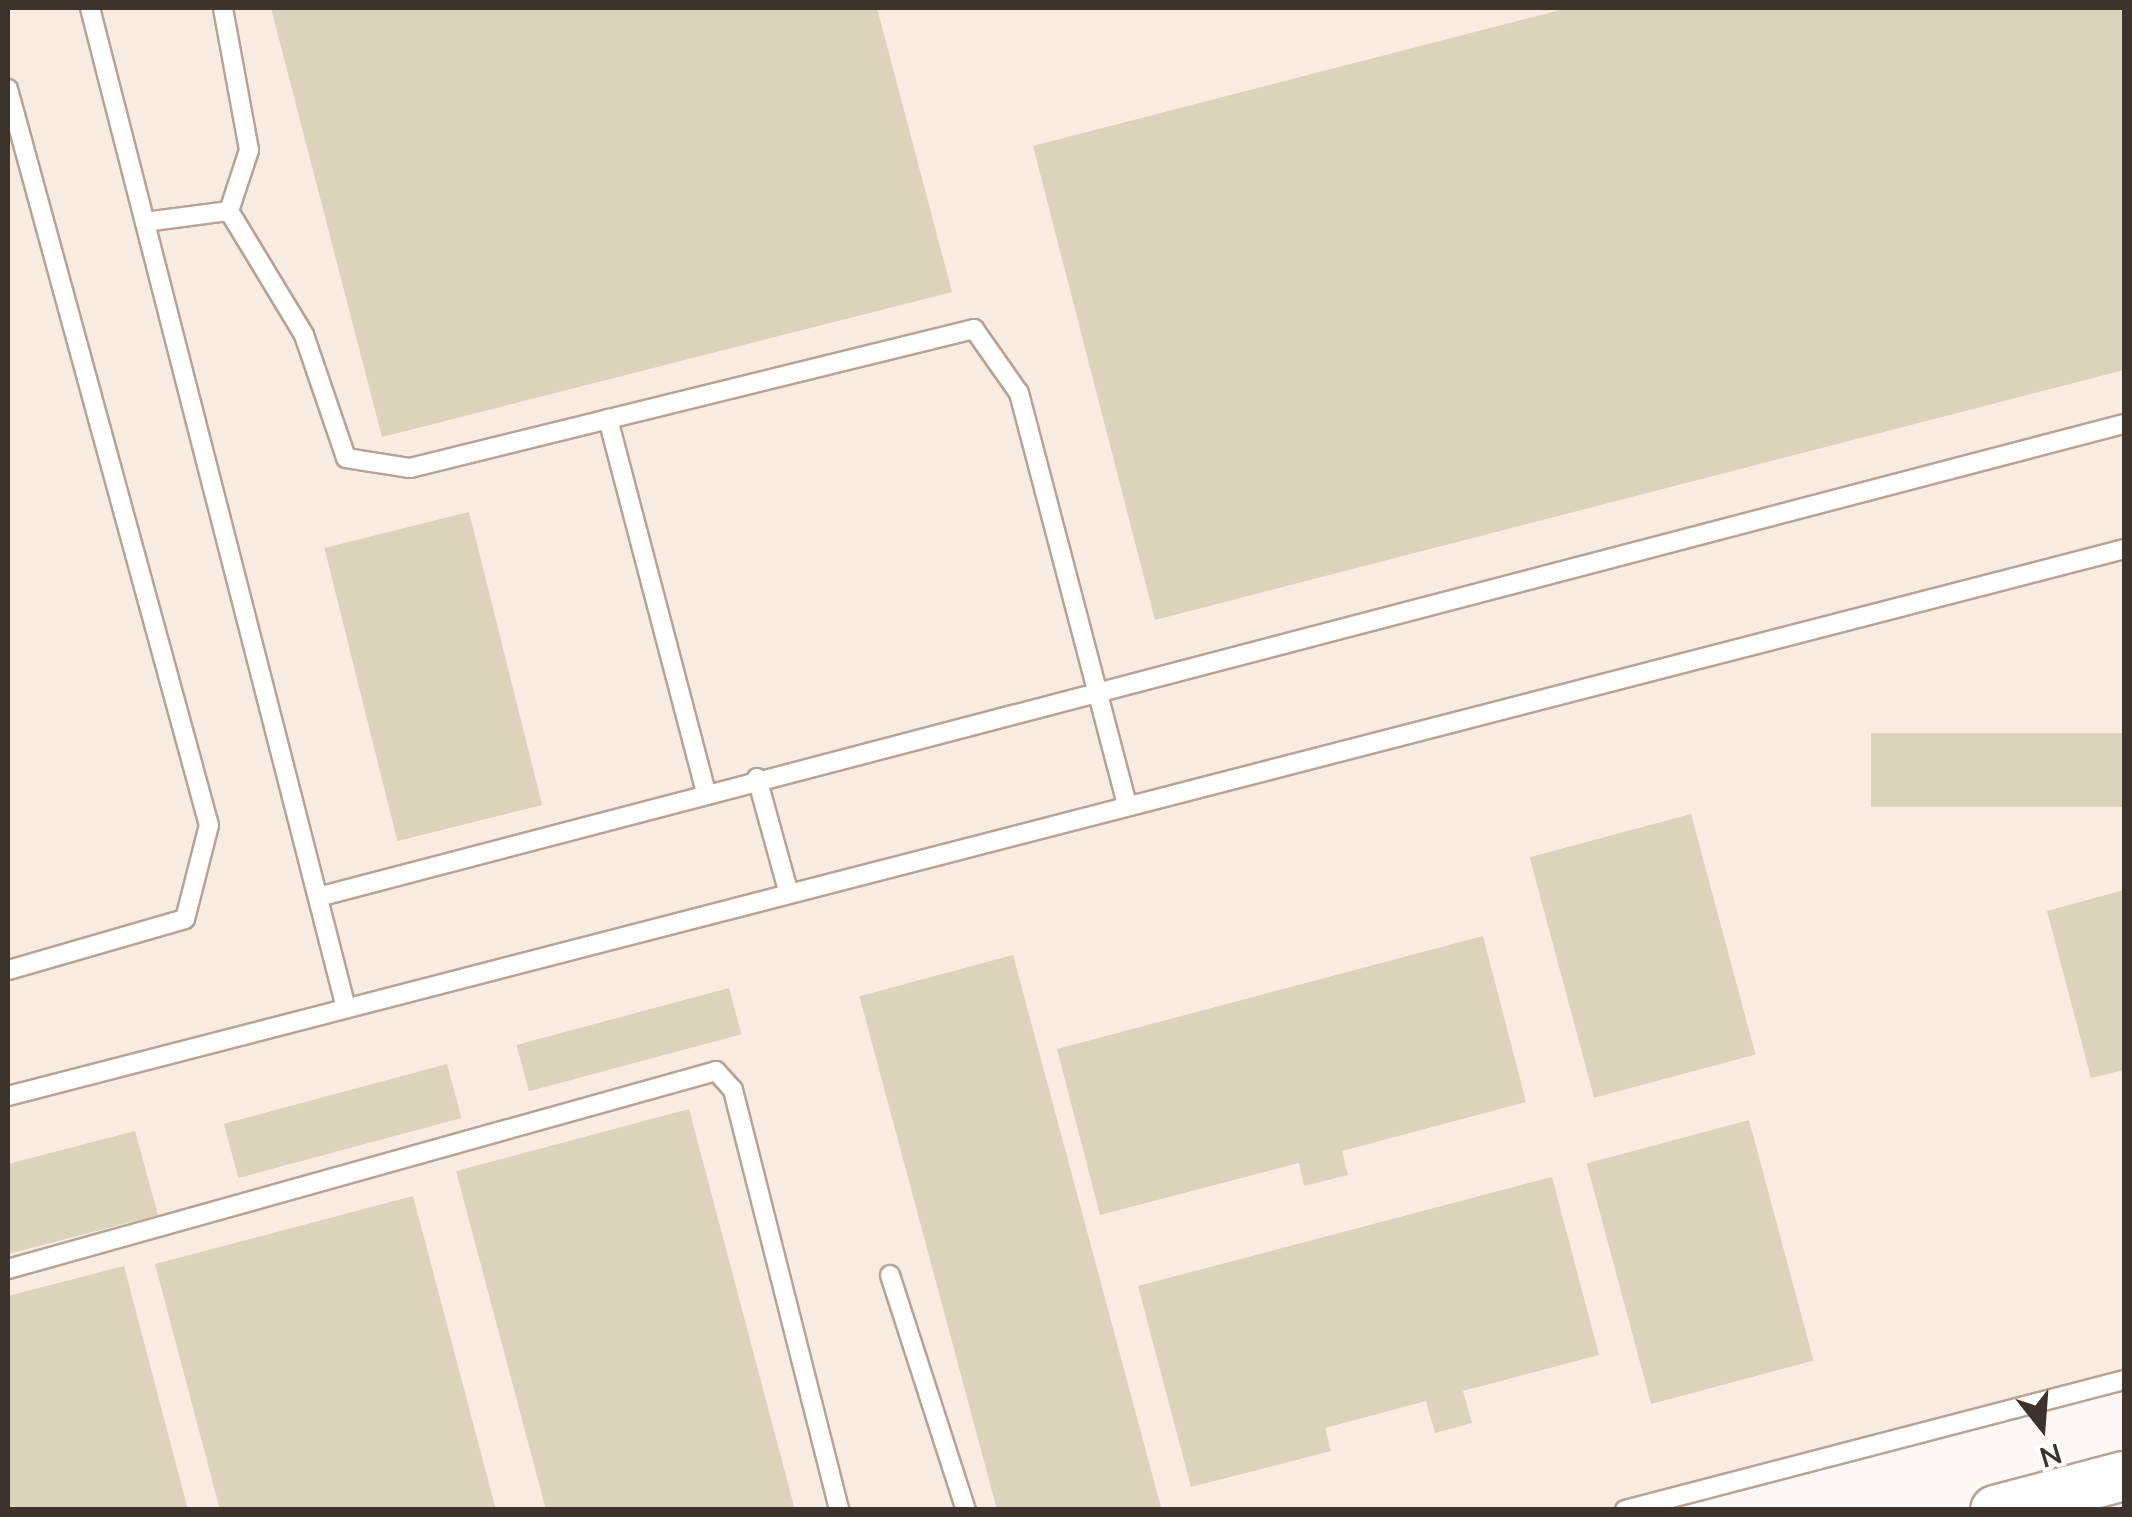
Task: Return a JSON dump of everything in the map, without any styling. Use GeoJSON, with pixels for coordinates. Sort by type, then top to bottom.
{"type":"FeatureCollection","features":[{"type":"Feature","properties":{"kind":"street"},"geometry":{"type":"LineString","coordinates":[[1995,1510],[2124,1476]]}},
{"type":"Feature","properties":{"kind":"lane"},"geometry":{"type":"LineString","coordinates":[[90,8],[346,1008]]}},
{"type":"Feature","properties":{"kind":"lane"},"geometry":{"type":"LineString","coordinates":[[223,8],[249,150],[229,212],[304,334],[346,458],[410,468],[974,329],[1019,393],[1093,691],[1127,806]]}},
{"type":"Feature","properties":{"kind":"lane"},"geometry":{"type":"LineString","coordinates":[[8,89],[209,826],[185,919],[8,970]]}},
{"type":"Feature","properties":{"kind":"lane"},"geometry":{"type":"LineString","coordinates":[[145,222],[229,212]]}},
{"type":"Feature","properties":{"kind":"lane"},"geometry":{"type":"LineString","coordinates":[[608,419],[706,792]]}},
{"type":"Feature","properties":{"kind":"lane"},"geometry":{"type":"LineString","coordinates":[[318,897],[757,778],[2124,424]]}},
{"type":"Feature","properties":{"kind":"lane"},"geometry":{"type":"LineString","coordinates":[[8,1096],[2124,549]]}},
{"type":"Feature","properties":{"kind":"lane"},"geometry":{"type":"LineString","coordinates":[[757,778],[789,894]]}},
{"type":"Feature","properties":{"kind":"lane"},"geometry":{"type":"LineString","coordinates":[[8,1269],[716,1071],[732,1090],[839,1510]]}},
{"type":"Feature","properties":{"kind":"lane"},"geometry":{"type":"LineString","coordinates":[[890,1274],[966,1510]]}},
{"type":"Feature","properties":{"kind":"lane"},"geometry":{"type":"LineString","coordinates":[[1624,1510],[2124,1380]]}},
{"type":"Feature","properties":{"kind":"shaded area"},"geometry":{"type":"Polygon","coordinates":[[[8,8],[2124,8],[2124,1385],[1658,1509],[8,1510],[8,8]]]}},
{"type":"Feature","properties":{"kind":"building"},"geometry":{"type":"Polygon","coordinates":[[[271,8],[877,8],[952,292],[382,437],[271,8]]]}},
{"type":"Feature","properties":{"kind":"building"},"geometry":{"type":"Polygon","coordinates":[[[1568,8],[2124,8],[2124,370],[1155,620],[1033,146],[1568,8]]]}},
{"type":"Feature","properties":{"kind":"building"},"geometry":{"type":"Polygon","coordinates":[[[469,512],[542,805],[397,841],[324,548],[469,512]]]}},
{"type":"Feature","properties":{"kind":"building"},"geometry":{"type":"Polygon","coordinates":[[[1871,733],[2124,733],[2124,807],[1871,807],[1871,733]]]}},
{"type":"Feature","properties":{"kind":"building"},"geometry":{"type":"Polygon","coordinates":[[[1691,814],[1755,1055],[1594,1098],[1530,857],[1691,814]]]}},
{"type":"Feature","properties":{"kind":"building"},"geometry":{"type":"Polygon","coordinates":[[[2124,890],[2124,1070],[2091,1078],[2047,911],[2124,890]]]}},
{"type":"Feature","properties":{"kind":"building"},"geometry":{"type":"Polygon","coordinates":[[[1483,936],[1526,1102],[1342,1151],[1348,1175],[1304,1186],[1299,1163],[1100,1215],[1057,1049],[1483,936]]]}},
{"type":"Feature","properties":{"kind":"building"},"geometry":{"type":"Polygon","coordinates":[[[1013,955],[1162,1509],[997,1510],[859,996],[1013,955]]]}},
{"type":"Feature","properties":{"kind":"building"},"geometry":{"type":"Polygon","coordinates":[[[729,988],[741,1034],[529,1091],[516,1045],[729,988]]]}},
{"type":"Feature","properties":{"kind":"building"},"geometry":{"type":"Polygon","coordinates":[[[447,1064],[461,1118],[238,1178],[224,1124],[447,1064]]]}},
{"type":"Feature","properties":{"kind":"building"},"geometry":{"type":"Polygon","coordinates":[[[689,1109],[795,1510],[546,1510],[456,1171],[689,1109]]]}},
{"type":"Feature","properties":{"kind":"building"},"geometry":{"type":"Polygon","coordinates":[[[1749,1120],[1813,1361],[1651,1404],[1587,1163],[1749,1120]]]}},
{"type":"Feature","properties":{"kind":"building"},"geometry":{"type":"Polygon","coordinates":[[[135,1131],[158,1215],[8,1254],[8,1164],[135,1131]]]}},
{"type":"Feature","properties":{"kind":"building"},"geometry":{"type":"Polygon","coordinates":[[[1552,1177],[1599,1355],[1463,1391],[1472,1423],[1435,1433],[1426,1401],[1325,1428],[1331,1451],[1191,1487],[1138,1286],[1552,1177]]]}},
{"type":"Feature","properties":{"kind":"building"},"geometry":{"type":"Polygon","coordinates":[[[413,1196],[496,1510],[220,1510],[155,1264],[413,1196]]]}},
{"type":"Feature","properties":{"kind":"building"},"geometry":{"type":"Polygon","coordinates":[[[124,1266],[188,1510],[8,1510],[8,1296],[124,1266]]]}}]}
